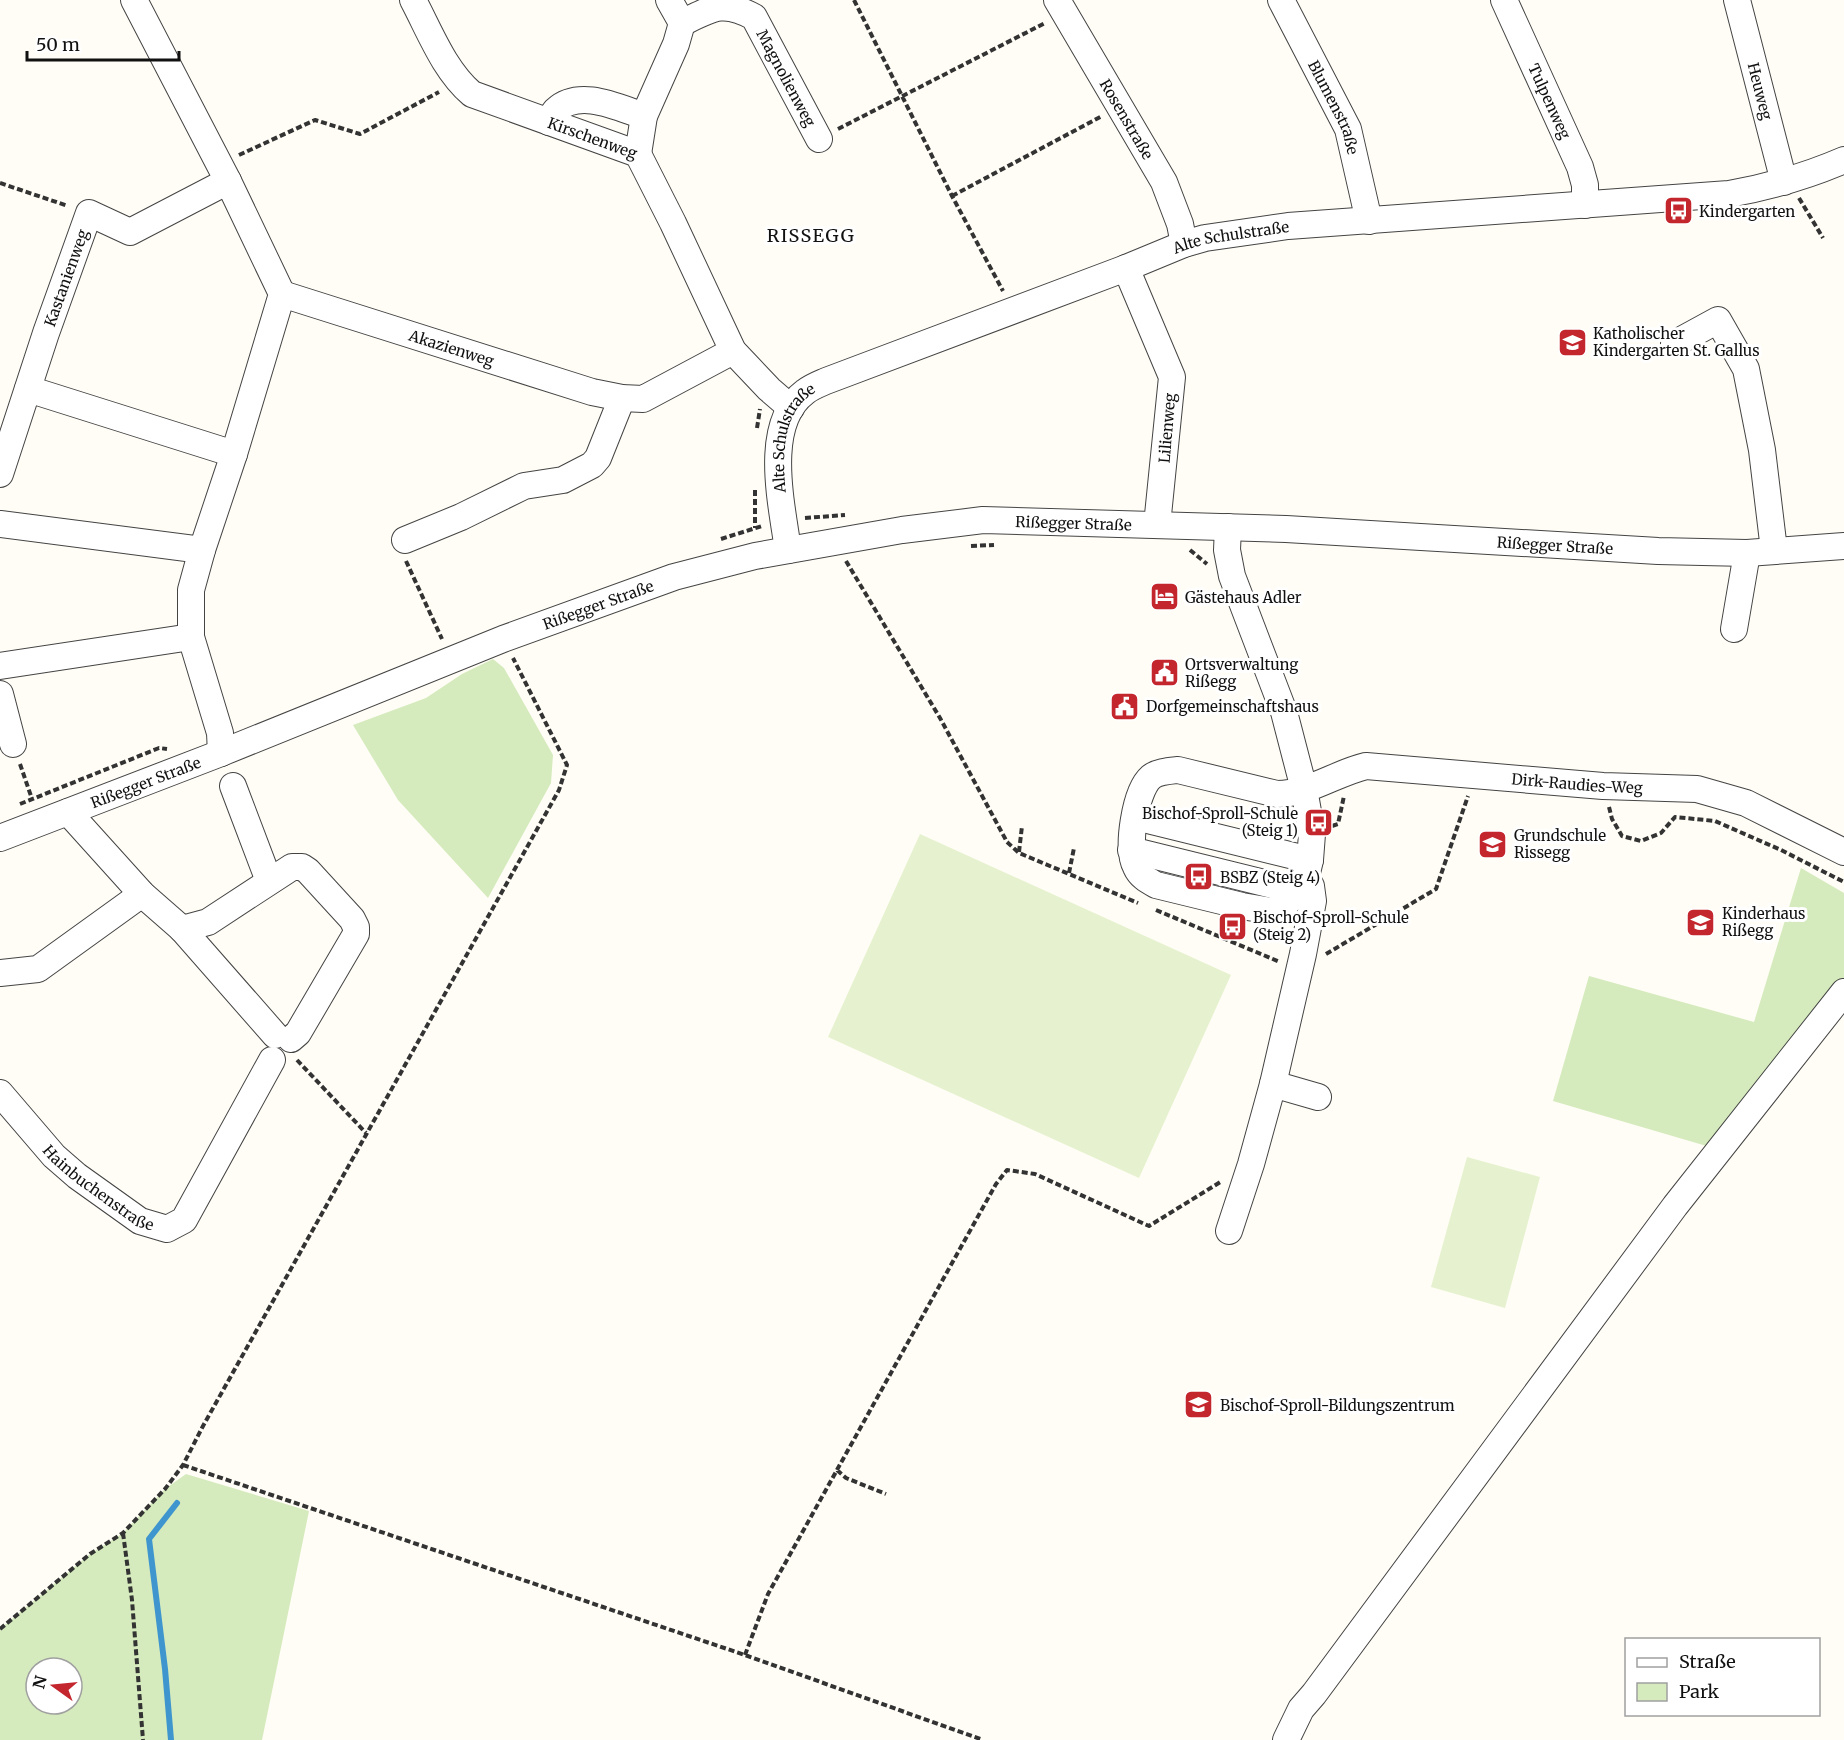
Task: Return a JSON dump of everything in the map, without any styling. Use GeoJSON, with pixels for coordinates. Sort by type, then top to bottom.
{"type":"FeatureCollection","features":[{"type":"Feature","properties":{"kind":"street"},"geometry":{"type":"LineString","coordinates":[[134,0],[282,294],[191,590],[190,637],[220,733],[221,753]]}},
{"type":"Feature","properties":{"kind":"street","name":"Kirschenweg"},"geometry":{"type":"LineString","coordinates":[[413,0],[459,82],[472,94],[638,153],[733,351],[769,389],[791,408]]}},
{"type":"Feature","properties":{"kind":"street"},"geometry":{"type":"LineString","coordinates":[[638,153],[644,116],[676,44],[682,23],[669,0]]}},
{"type":"Feature","properties":{"kind":"street","name":"Blumenstraße"},"geometry":{"type":"LineString","coordinates":[[1281,0],[1348,129],[1369,221]]}},
{"type":"Feature","properties":{"kind":"street","name":"Tulpenweg"},"geometry":{"type":"LineString","coordinates":[[1504,0],[1580,168],[1585,205]]}},
{"type":"Feature","properties":{"kind":"street","name":"Heuweg"},"geometry":{"type":"LineString","coordinates":[[1737,0],[1786,181]]}},
{"type":"Feature","properties":{"kind":"street","name":"Magnolienweg"},"geometry":{"type":"LineString","coordinates":[[682,23],[720,2],[739,7],[754,17],[819,139]]}},
{"type":"Feature","properties":{"kind":"street","name":"Rosenstraße"},"geometry":{"type":"LineString","coordinates":[[1061,7],[1164,182],[1185,244]]}},
{"type":"Feature","properties":{"kind":"street"},"geometry":{"type":"LineString","coordinates":[[549,122],[555,110],[565,104],[587,99],[644,116]]}},
{"type":"Feature","properties":{"kind":"street","name":"Alte Schulstraße"},"geometry":{"type":"LineString","coordinates":[[788,550],[777,462],[781,433],[791,408],[805,392],[826,381],[1185,244],[1205,238],[1288,226],[1728,194],[1786,181],[1844,160]]}},
{"type":"Feature","properties":{"kind":"street","name":"Kastanienweg"},"geometry":{"type":"LineString","coordinates":[[0,474],[89,213],[130,232],[223,173]]}},
{"type":"Feature","properties":{"kind":"street","name":"Lilienweg"},"geometry":{"type":"LineString","coordinates":[[1126,268],[1172,377],[1157,525]]}},
{"type":"Feature","properties":{"kind":"street","name":"Akazienweg"},"geometry":{"type":"LineString","coordinates":[[282,294],[592,392],[622,398],[643,399],[733,351]]}},
{"type":"Feature","properties":{"kind":"street"},"geometry":{"type":"LineString","coordinates":[[1674,344],[1718,320],[1746,369],[1762,450],[1774,550]]}},
{"type":"Feature","properties":{"kind":"street"},"geometry":{"type":"LineString","coordinates":[[28,389],[234,454]]}},
{"type":"Feature","properties":{"kind":"street"},"geometry":{"type":"LineString","coordinates":[[404,547],[524,486],[563,480],[592,465],[598,458],[622,398]]}},
{"type":"Feature","properties":{"kind":"street","name":"Rißegger Straße"},"geometry":{"type":"LineString","coordinates":[[0,838],[221,753],[503,639],[674,577],[788,550],[846,557],[902,530],[983,520],[1310,530],[1658,551],[1747,553],[1844,546]]}},
{"type":"Feature","properties":{"kind":"street"},"geometry":{"type":"LineString","coordinates":[[0,524],[202,550]]}},
{"type":"Feature","properties":{"kind":"street"},"geometry":{"type":"LineString","coordinates":[[1228,527],[1227,550],[1232,576],[1284,712],[1304,789],[1312,834],[1304,876]]}},
{"type":"Feature","properties":{"kind":"street"},"geometry":{"type":"LineString","coordinates":[[1734,629],[1747,553]]}},
{"type":"Feature","properties":{"kind":"street"},"geometry":{"type":"LineString","coordinates":[[0,666],[190,637]]}},
{"type":"Feature","properties":{"kind":"street"},"geometry":{"type":"LineString","coordinates":[[0,694],[13,744]]}},
{"type":"Feature","properties":{"kind":"street","name":"Dirk-Raudies-Weg"},"geometry":{"type":"LineString","coordinates":[[1304,876],[1285,905],[1271,911],[1156,885],[1145,879],[1135,866],[1131,850],[1135,817],[1143,789],[1151,777],[1163,772],[1178,770],[1277,794],[1288,794],[1366,766],[1603,786],[1697,789],[1746,803],[1844,852]]}},
{"type":"Feature","properties":{"kind":"street"},"geometry":{"type":"LineString","coordinates":[[233,786],[269,881]]}},
{"type":"Feature","properties":{"kind":"street"},"geometry":{"type":"LineString","coordinates":[[68,812],[142,894],[182,929],[283,1047]]}},
{"type":"Feature","properties":{"kind":"street"},"geometry":{"type":"LineString","coordinates":[[1135,817],[1304,876],[1311,886],[1313,901],[1300,970],[1273,1084],[1251,1164],[1229,1231]]}},
{"type":"Feature","properties":{"kind":"street","name":"Hainbuchenstraße"},"geometry":{"type":"LineString","coordinates":[[0,1093],[54,1156],[77,1176],[140,1221],[167,1229],[184,1220],[283,1047],[298,1033],[354,940],[356,927],[352,919],[308,871],[302,867],[292,867],[208,922],[182,929]]}},
{"type":"Feature","properties":{"kind":"street"},"geometry":{"type":"LineString","coordinates":[[0,973],[38,969],[142,894]]}},
{"type":"Feature","properties":{"kind":"street"},"geometry":{"type":"LineString","coordinates":[[1286,1740],[1301,1708],[1581,1331],[1675,1206],[1844,992]]}},
{"type":"Feature","properties":{"kind":"street"},"geometry":{"type":"LineString","coordinates":[[1273,1084],[1318,1097]]}},
{"type":"Feature","properties":{"kind":"path"},"geometry":{"type":"LineString","coordinates":[[854,0],[1004,295]]}},
{"type":"Feature","properties":{"kind":"path"},"geometry":{"type":"LineString","coordinates":[[819,139],[902,96],[1061,7]]}},
{"type":"Feature","properties":{"kind":"path"},"geometry":{"type":"LineString","coordinates":[[223,173],[315,120],[360,134],[459,82]]}},
{"type":"Feature","properties":{"kind":"path"},"geometry":{"type":"LineString","coordinates":[[952,196],[1120,106]]}},
{"type":"Feature","properties":{"kind":"path"},"geometry":{"type":"LineString","coordinates":[[1786,181],[1823,238]]}},
{"type":"Feature","properties":{"kind":"path"},"geometry":{"type":"LineString","coordinates":[[0,183],[89,213]]}},
{"type":"Feature","properties":{"kind":"path"},"geometry":{"type":"LineString","coordinates":[[842,516],[846,557],[940,718],[1007,842],[1019,853],[1140,903]]}},
{"type":"Feature","properties":{"kind":"path"},"geometry":{"type":"LineString","coordinates":[[969,547],[1001,544]]}},
{"type":"Feature","properties":{"kind":"path"},"geometry":{"type":"LineString","coordinates":[[404,547],[442,639]]}},
{"type":"Feature","properties":{"kind":"path"},"geometry":{"type":"LineString","coordinates":[[1179,548],[1191,550],[1212,570]]}},
{"type":"Feature","properties":{"kind":"path"},"geometry":{"type":"LineString","coordinates":[[0,1629],[90,1554],[123,1533],[165,1489],[183,1465],[559,790],[567,765],[503,639]]}},
{"type":"Feature","properties":{"kind":"path"},"geometry":{"type":"LineString","coordinates":[[13,744],[32,799]]}},
{"type":"Feature","properties":{"kind":"path"},"geometry":{"type":"LineString","coordinates":[[1312,834],[1338,824],[1350,770]]}},
{"type":"Feature","properties":{"kind":"path"},"geometry":{"type":"LineString","coordinates":[[1151,908],[1300,970],[1436,889],[1475,774]]}},
{"type":"Feature","properties":{"kind":"path"},"geometry":{"type":"LineString","coordinates":[[1607,801],[1612,819],[1622,836],[1641,841],[1661,833],[1675,817],[1715,821],[1781,850],[1844,882]]}},
{"type":"Feature","properties":{"kind":"path"},"geometry":{"type":"LineString","coordinates":[[1019,853],[1022,826]]}},
{"type":"Feature","properties":{"kind":"path"},"geometry":{"type":"LineString","coordinates":[[1069,873],[1074,848]]}},
{"type":"Feature","properties":{"kind":"path"},"geometry":{"type":"LineString","coordinates":[[283,1047],[366,1133]]}},
{"type":"Feature","properties":{"kind":"path"},"geometry":{"type":"LineString","coordinates":[[745,1655],[768,1594],[996,1184],[1007,1170],[1035,1174],[1149,1226],[1251,1164]]}},
{"type":"Feature","properties":{"kind":"path"},"geometry":{"type":"LineString","coordinates":[[183,1465],[745,1655],[983,1740]]}},
{"type":"Feature","properties":{"kind":"path"},"geometry":{"type":"LineString","coordinates":[[837,1470],[846,1478],[886,1494]]}},
{"type":"Feature","properties":{"kind":"path"},"geometry":{"type":"LineString","coordinates":[[123,1533],[132,1600],[143,1740]]}},
{"type":"Feature","properties":{"kind":"green space"},"geometry":{"type":"Polygon","coordinates":[[[493,659],[504,668],[553,755],[551,783],[488,898],[398,800],[353,725],[426,698],[462,674],[493,659]]]}},
{"type":"Feature","properties":{"kind":"green space"},"geometry":{"type":"Polygon","coordinates":[[[920,834],[1231,975],[1139,1178],[828,1037],[920,834]]]}},
{"type":"Feature","properties":{"kind":"green space"},"geometry":{"type":"Polygon","coordinates":[[[1801,868],[1844,893],[1844,978],[1710,1147],[1553,1101],[1589,976],[1754,1022],[1801,868]]]}},
{"type":"Feature","properties":{"kind":"green space"},"geometry":{"type":"Polygon","coordinates":[[[1467,1157],[1540,1177],[1505,1308],[1431,1287],[1467,1157]]]}},
{"type":"Feature","properties":{"kind":"green space"},"geometry":{"type":"Polygon","coordinates":[[[186,1474],[309,1511],[262,1740],[0,1740],[0,1629],[90,1554],[123,1533],[165,1489],[186,1474]]]}},
{"type":"Feature","properties":{"kind":"waterway"},"geometry":{"type":"LineString","coordinates":[[171,1740],[149,1539],[177,1503]]}},
{"type":"Feature","properties":{"kind":"place","name":"Kindergarten"},"geometry":{"type":"Point","coordinates":[1678,211]}},
{"type":"Feature","properties":{"kind":"place","name":"Katholischer Kindergarten St. Gallus"},"geometry":{"type":"Point","coordinates":[1572,342]}},
{"type":"Feature","properties":{"kind":"place","name":"Gästehaus Adler"},"geometry":{"type":"Point","coordinates":[1164,597]}},
{"type":"Feature","properties":{"kind":"place","name":"Ortsverwaltung Rißegg"},"geometry":{"type":"Point","coordinates":[1164,673]}},
{"type":"Feature","properties":{"kind":"place","name":"Dorfgemeinschaftshaus"},"geometry":{"type":"Point","coordinates":[1125,706]}},
{"type":"Feature","properties":{"kind":"place","name":"Bischof-Sproll-Schule (Steig 1)"},"geometry":{"type":"Point","coordinates":[1319,822]}},
{"type":"Feature","properties":{"kind":"place","name":"Grundschule Rissegg"},"geometry":{"type":"Point","coordinates":[1493,844]}},
{"type":"Feature","properties":{"kind":"place","name":"BSBZ (Steig 4)"},"geometry":{"type":"Point","coordinates":[1199,877]}},
{"type":"Feature","properties":{"kind":"place","name":"Kinderhaus Rißegg"},"geometry":{"type":"Point","coordinates":[1701,922]}},
{"type":"Feature","properties":{"kind":"place","name":"Bischof-Sproll-Schule (Steig 2)"},"geometry":{"type":"Point","coordinates":[1232,926]}},
{"type":"Feature","properties":{"kind":"place","name":"Bischof-Sproll-Bildungszentrum"},"geometry":{"type":"Point","coordinates":[1199,1405]}},
{"type":"Feature","properties":{"kind":"district","name":"RISSEGG"},"geometry":{"type":"Point","coordinates":[811,235]}}]}
